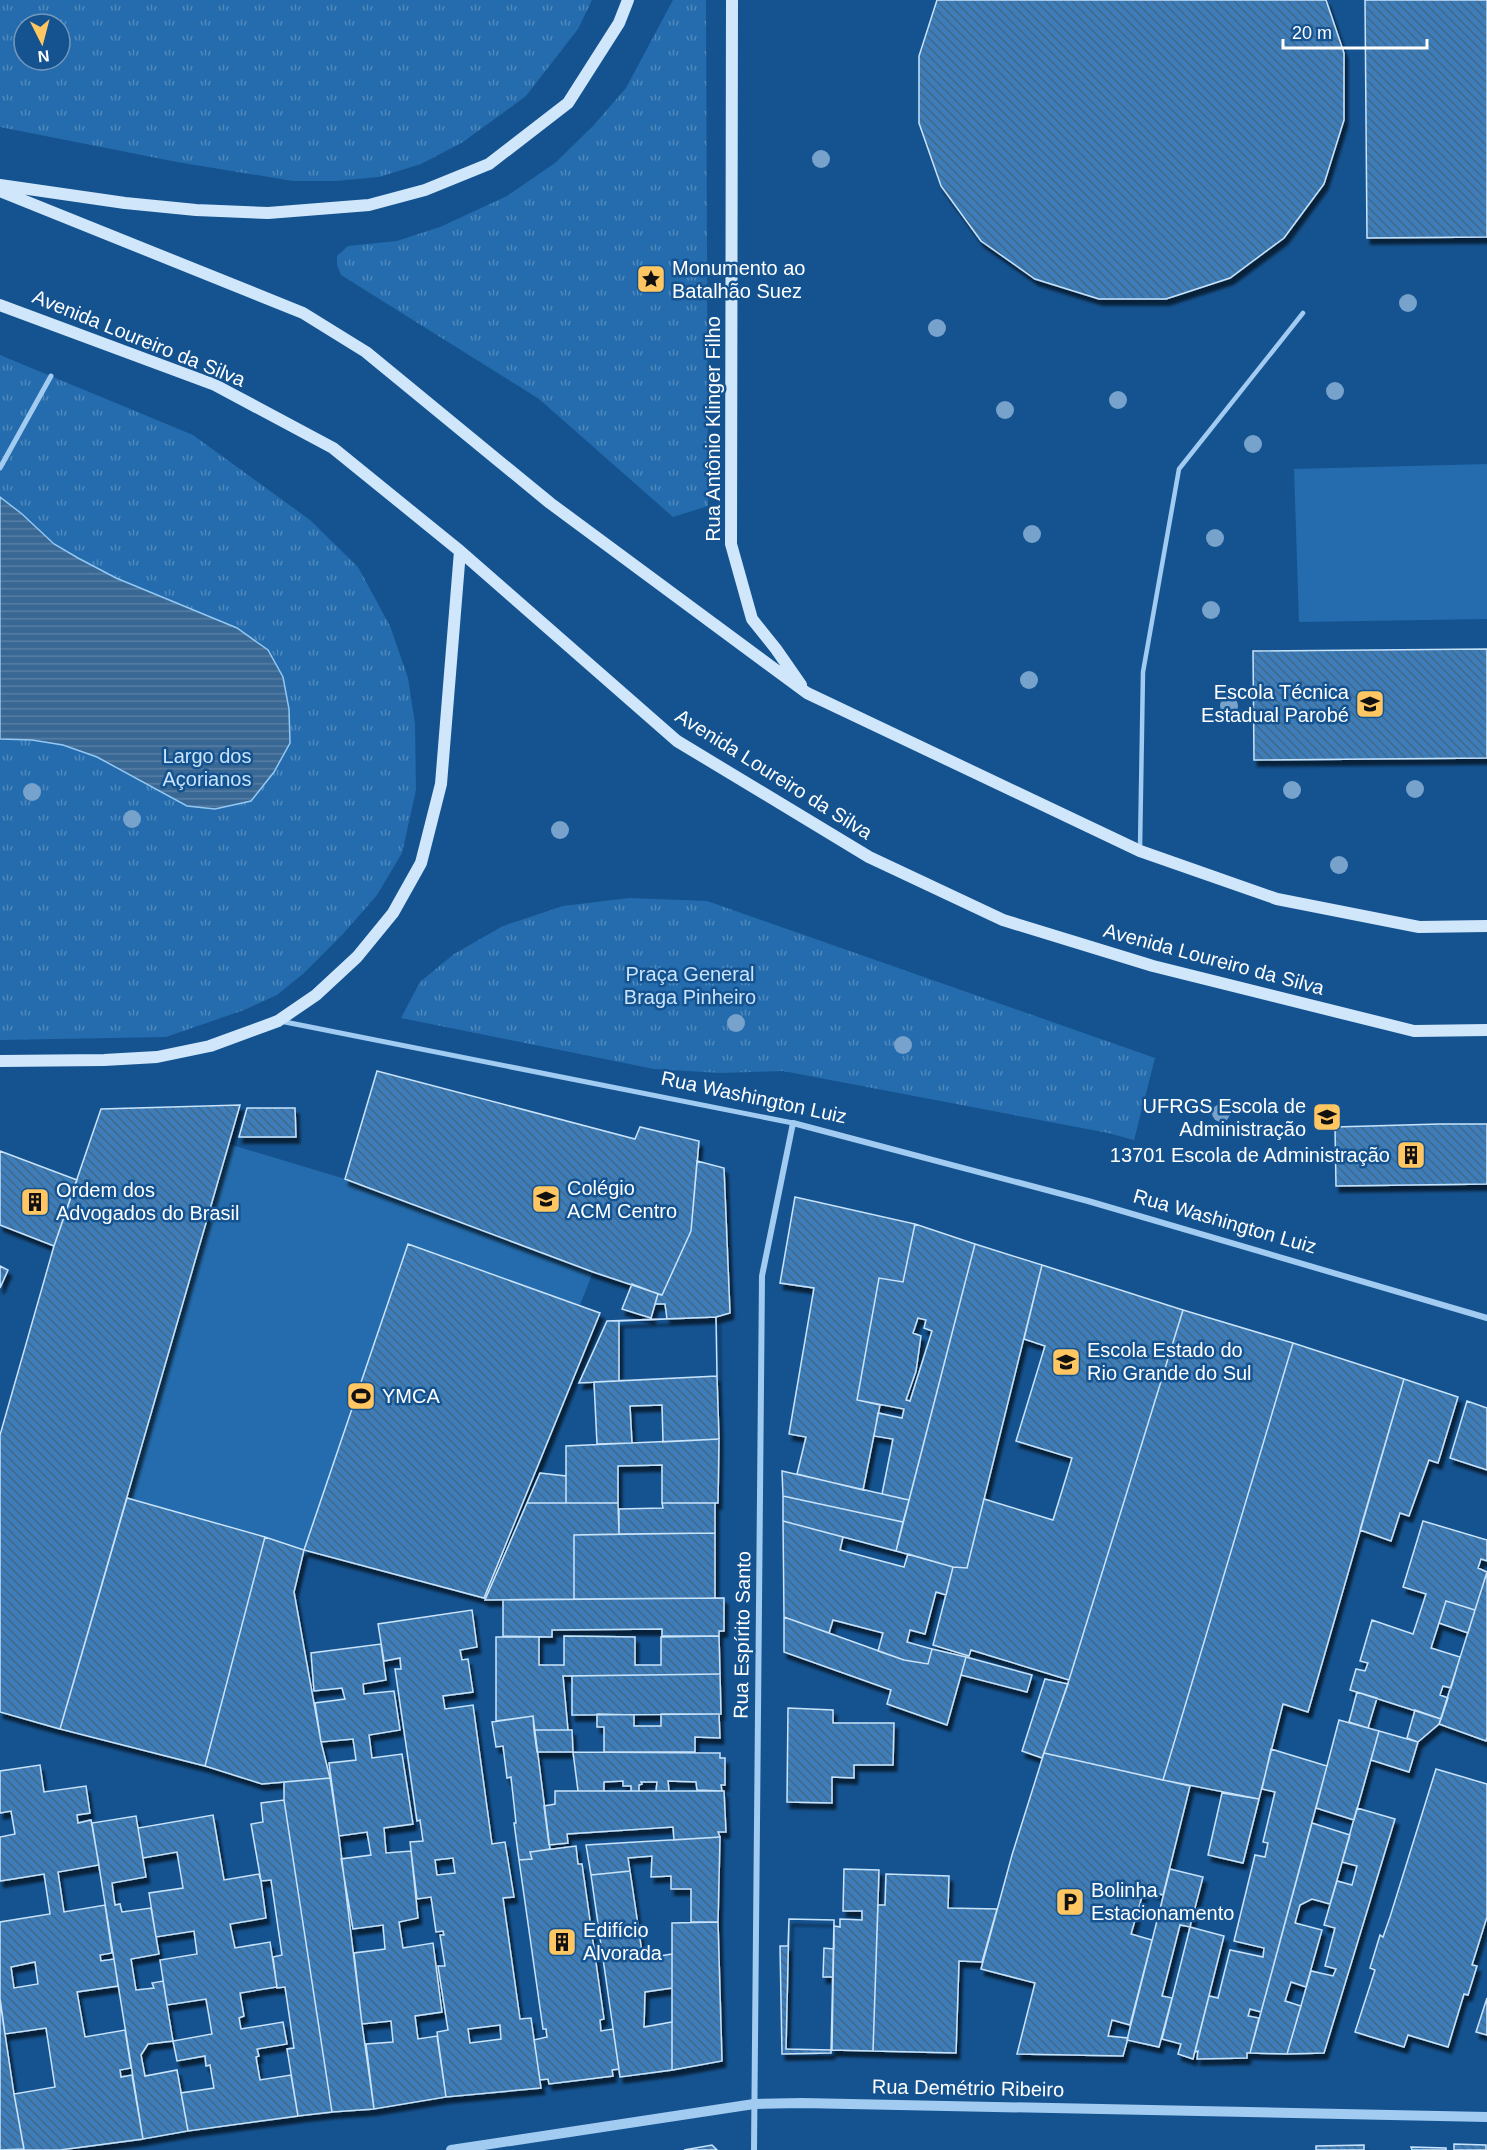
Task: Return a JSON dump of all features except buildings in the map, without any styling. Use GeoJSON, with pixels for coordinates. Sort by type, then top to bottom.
{"type":"FeatureCollection","features":[{"type":"Feature","properties":{"kind":"main road"},"geometry":{"type":"LineString","coordinates":[[0,185],[125,203],[196,210],[268,213],[369,205],[425,190],[489,164],[568,103],[620,23],[628,0]]}},
{"type":"Feature","properties":{"kind":"main road","name":"Rua Antônio Klinger Filho"},"geometry":{"type":"LineString","coordinates":[[732,0],[731,544],[752,619],[807,693]]}},
{"type":"Feature","properties":{"kind":"main road"},"geometry":{"type":"LineString","coordinates":[[0,191],[303,313],[366,352],[550,503],[807,693],[1140,851],[1277,899],[1419,927],[1487,926]]}},
{"type":"Feature","properties":{"kind":"main road","name":"Avenida Loureiro da Silva"},"geometry":{"type":"LineString","coordinates":[[0,304],[216,385],[333,448],[460,551],[677,741],[869,857],[1003,920],[1153,966],[1414,1031],[1487,1030]]}},
{"type":"Feature","properties":{"kind":"main road"},"geometry":{"type":"LineString","coordinates":[[0,1061],[157,1057],[210,1046],[278,1021],[316,994],[357,957],[393,913],[421,863],[441,784],[460,551]]}},
{"type":"Feature","properties":{"kind":"street"},"geometry":{"type":"LineString","coordinates":[[0,468],[51,376]]}},
{"type":"Feature","properties":{"kind":"street","name":"Rua Washington Luiz"},"geometry":{"type":"LineString","coordinates":[[278,1021],[794,1123],[1089,1201],[1487,1318]]}},
{"type":"Feature","properties":{"kind":"street","name":"Rua Espírito Santo"},"geometry":{"type":"LineString","coordinates":[[754,2150],[762,1276],[794,1123]]}},
{"type":"Feature","properties":{"kind":"street","name":"Rua Demétrio Ribeiro"},"geometry":{"type":"LineString","coordinates":[[451,2150],[754,2104],[802,2103],[1487,2117]]}},
{"type":"Feature","properties":{"kind":"lane"},"geometry":{"type":"LineString","coordinates":[[1140,851],[1143,672],[1179,469],[1303,313]]}},
{"type":"Feature","properties":{"kind":"green space"},"geometry":{"type":"Polygon","coordinates":[[[0,0],[592,0],[578,29],[526,96],[463,142],[421,164],[379,177],[335,181],[293,181],[177,162],[0,127],[0,0]]]}},
{"type":"Feature","properties":{"kind":"green space"},"geometry":{"type":"Polygon","coordinates":[[[673,0],[706,0],[708,506],[673,517],[539,399],[341,275],[337,265],[337,256],[348,246],[397,241],[440,227],[507,196],[555,163],[593,126],[626,88],[673,0]]]}},
{"type":"Feature","properties":{"kind":"green space","name":"Largo dos Açorianos"},"geometry":{"type":"Polygon","coordinates":[[[0,355],[193,435],[310,520],[358,567],[390,626],[408,678],[415,724],[416,790],[402,853],[377,895],[304,973],[277,995],[244,1010],[166,1037],[0,1040],[0,355]]]}},
{"type":"Feature","properties":{"kind":"green space"},"geometry":{"type":"Polygon","coordinates":[[[1487,464],[1487,619],[1299,622],[1294,469],[1487,464]]]}},
{"type":"Feature","properties":{"kind":"green space","name":"Praça General Braga Pinheiro"},"geometry":{"type":"Polygon","coordinates":[[[629,898],[707,901],[1155,1058],[1134,1140],[1108,1133],[783,1071],[721,1073],[654,1069],[401,1018],[420,982],[454,954],[503,926],[563,906],[629,898]]]}},
{"type":"Feature","properties":{"kind":"green space","name":"YMCA"},"geometry":{"type":"Polygon","coordinates":[[[377,1071],[635,1139],[640,1127],[699,1141],[593,1272],[580,1305],[600,1313],[484,1598],[304,1550],[294,1592],[321,1742],[330,1778],[262,1784],[205,1766],[60,1729],[229,1144],[345,1179],[377,1071]]]}},
{"type":"Feature","properties":{"kind":"shaded area"},"geometry":{"type":"Polygon","coordinates":[[[0,497],[54,544],[78,558],[116,578],[237,628],[268,650],[283,677],[289,709],[290,743],[274,772],[251,801],[215,809],[187,806],[97,757],[63,745],[32,740],[0,739],[0,497]]]}},
{"type":"Feature","properties":{"kind":"place","name":"Monumento ao Batalhão Suez"},"geometry":{"type":"Point","coordinates":[651,279]}},
{"type":"Feature","properties":{"kind":"place","name":"Escola Técnica Estadual Parobé"},"geometry":{"type":"Point","coordinates":[1370,704]}},
{"type":"Feature","properties":{"kind":"place","name":"UFRGS Escola de Administração"},"geometry":{"type":"Point","coordinates":[1327,1117]}},
{"type":"Feature","properties":{"kind":"place","name":"13701 Escola de Administração"},"geometry":{"type":"Point","coordinates":[1411,1155]}},
{"type":"Feature","properties":{"kind":"place","name":"Colégio ACM Centro"},"geometry":{"type":"Point","coordinates":[546,1199]}},
{"type":"Feature","properties":{"kind":"place","name":"Ordem dos Advogados do Brasil"},"geometry":{"type":"Point","coordinates":[35,1202]}},
{"type":"Feature","properties":{"kind":"place","name":"Escola Estado do Rio Grande do Sul"},"geometry":{"type":"Point","coordinates":[1066,1362]}},
{"type":"Feature","properties":{"kind":"place","name":"YMCA"},"geometry":{"type":"Point","coordinates":[361,1396]}},
{"type":"Feature","properties":{"kind":"place","name":"Bolinha Estacionamento"},"geometry":{"type":"Point","coordinates":[1070,1902]}},
{"type":"Feature","properties":{"kind":"place","name":"Edifício Alvorada"},"geometry":{"type":"Point","coordinates":[562,1942]}}]}
